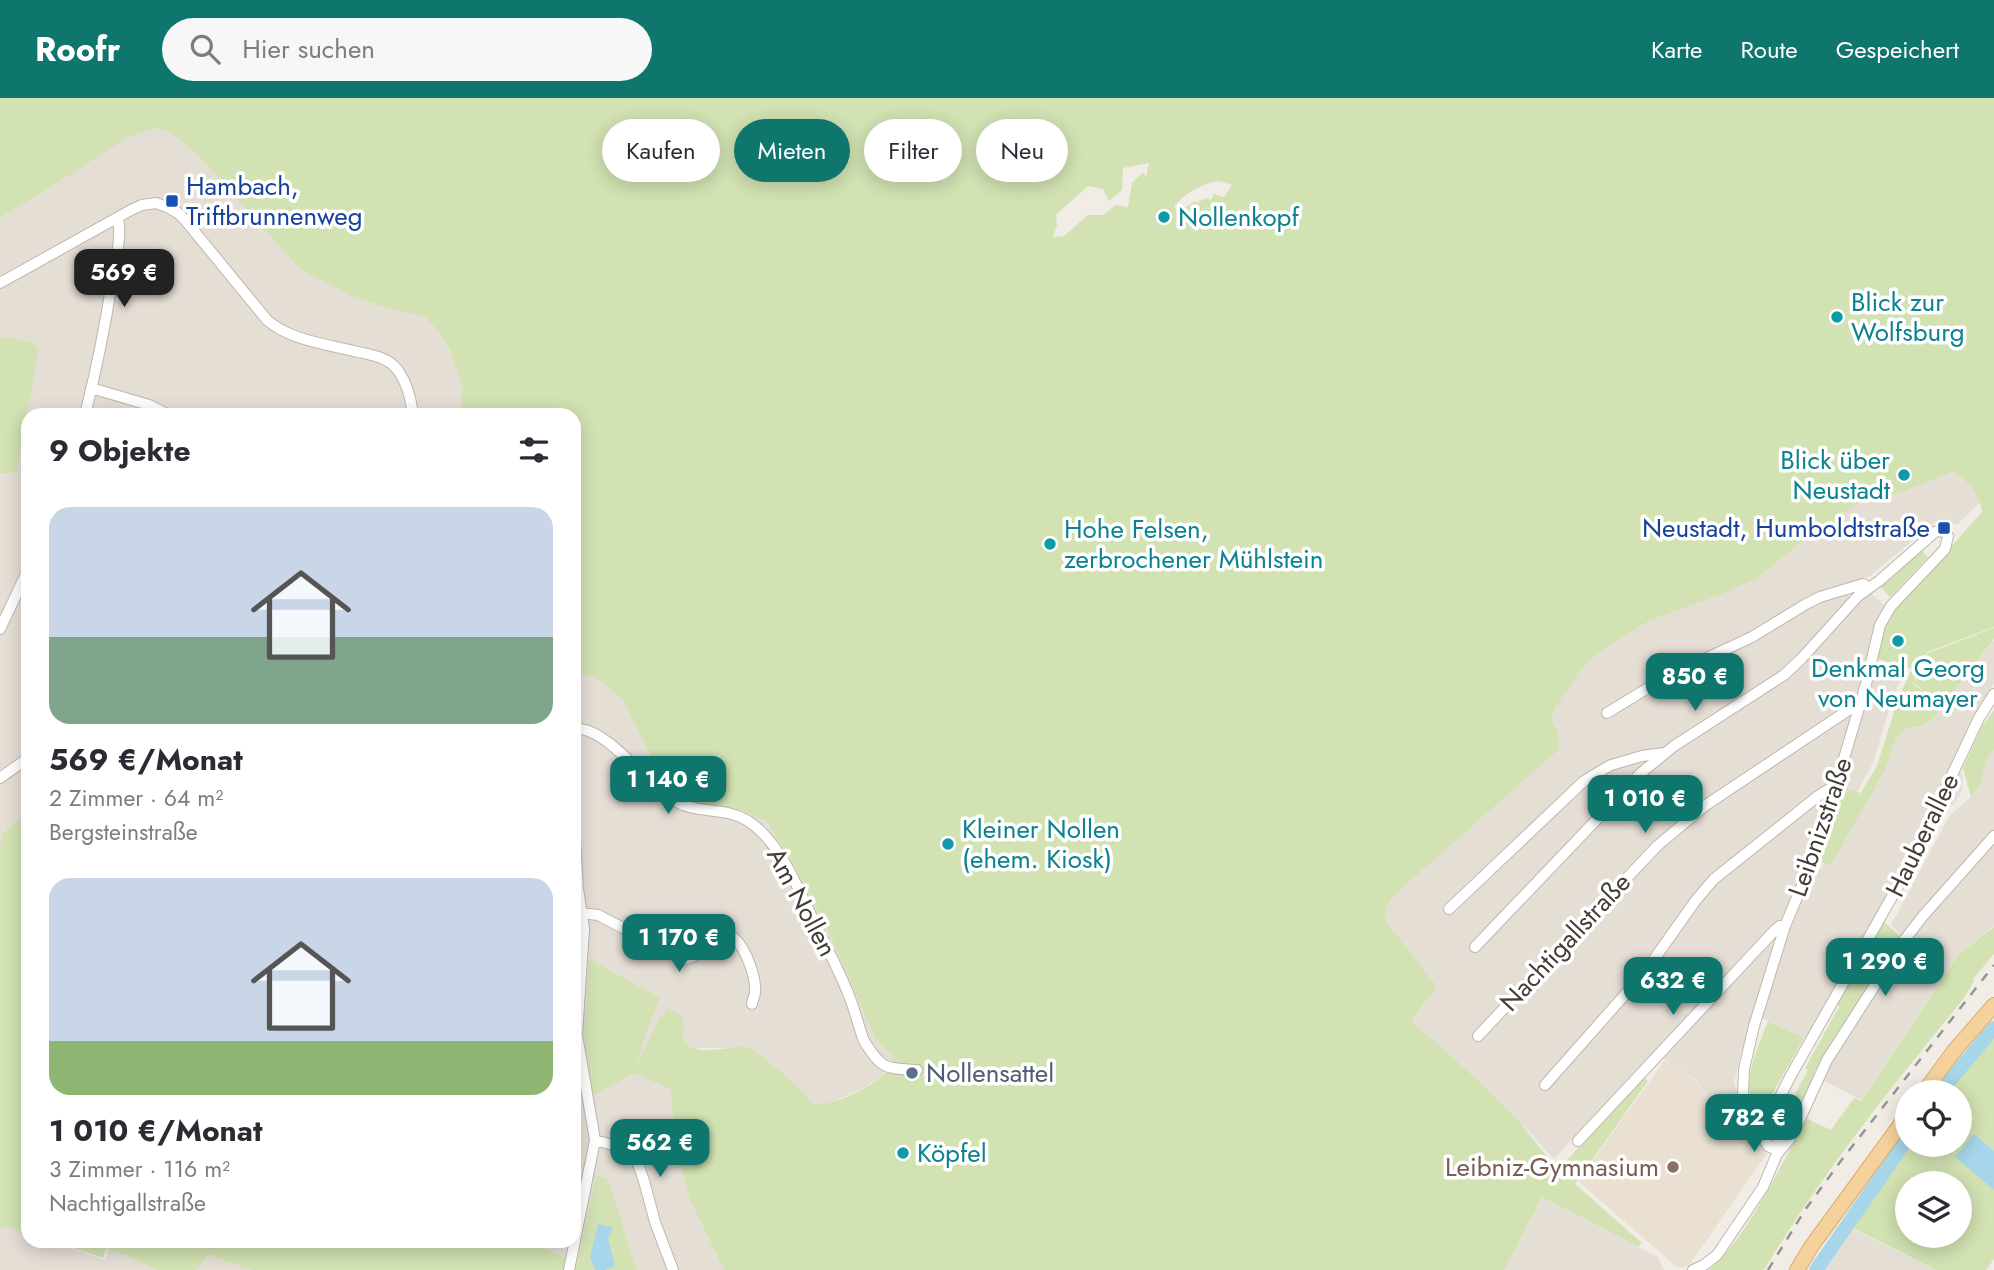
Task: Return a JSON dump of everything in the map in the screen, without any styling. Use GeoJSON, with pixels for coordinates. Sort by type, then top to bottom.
{"type":"FeatureCollection","features":[{"type":"Feature","properties":{"kind":"main road"},"geometry":{"type":"LineString","coordinates":[[1933,1080],[1994,1005]]}},
{"type":"Feature","properties":{"kind":"main road"},"geometry":{"type":"LineString","coordinates":[[1797,1270],[1895,1132]]}},
{"type":"Feature","properties":{"kind":"street"},"geometry":{"type":"LineString","coordinates":[[0,283],[118,221],[142,205],[161,204],[185,220],[275,327],[295,336],[377,356],[391,364],[408,390],[412,408]]}},
{"type":"Feature","properties":{"kind":"street"},"geometry":{"type":"LineString","coordinates":[[87,408],[108,308],[118,221]]}},
{"type":"Feature","properties":{"kind":"street"},"geometry":{"type":"LineString","coordinates":[[91,388],[155,408]]}},
{"type":"Feature","properties":{"kind":"street","name":"Leibnizstraße"},"geometry":{"type":"LineString","coordinates":[[1777,1152],[1768,1146],[1765,1126],[1747,1105],[1743,1094],[1742,1082],[1749,1045],[1785,926],[1835,789],[1860,707],[1880,625],[1885,615],[1945,549],[1948,536],[1940,530],[1935,532],[1869,588]]}},
{"type":"Feature","properties":{"kind":"street"},"geometry":{"type":"LineString","coordinates":[[1475,947],[1622,793],[1664,754],[1784,675],[1852,601],[1869,588],[1863,584],[1820,597],[1752,637],[1666,677],[1607,713]]}},
{"type":"Feature","properties":{"kind":"street"},"geometry":{"type":"LineString","coordinates":[[0,629],[21,585]]}},
{"type":"Feature","properties":{"kind":"street","name":"Hauberallee"},"geometry":{"type":"LineString","coordinates":[[1765,1126],[1906,872],[1979,718],[1994,694]]}},
{"type":"Feature","properties":{"kind":"street","name":"Nachtigallstraße"},"geometry":{"type":"LineString","coordinates":[[1478,1036],[1657,846],[1706,804],[1847,711],[1855,706],[1860,707]]}},
{"type":"Feature","properties":{"kind":"street","name":"Am Nollen"},"geometry":{"type":"LineString","coordinates":[[581,728],[598,736],[672,801],[693,809],[745,818],[766,835],[781,857],[829,952],[869,1050],[884,1066],[917,1069]]}},
{"type":"Feature","properties":{"kind":"street"},"geometry":{"type":"LineString","coordinates":[[1449,908],[1584,781],[1611,765],[1642,756],[1664,754]]}},
{"type":"Feature","properties":{"kind":"street"},"geometry":{"type":"LineString","coordinates":[[0,778],[21,763]]}},
{"type":"Feature","properties":{"kind":"street"},"geometry":{"type":"LineString","coordinates":[[1545,1085],[1645,972],[1714,879],[1818,796],[1831,788],[1835,789]]}},
{"type":"Feature","properties":{"kind":"street"},"geometry":{"type":"LineString","coordinates":[[1693,1270],[1717,1255],[1763,1187],[1777,1152],[1795,1130],[1827,1060],[1902,943],[1994,836]]}},
{"type":"Feature","properties":{"kind":"street"},"geometry":{"type":"LineString","coordinates":[[581,975],[581,913],[607,919],[683,959],[697,955],[706,941],[715,934],[722,933],[733,937],[744,953],[753,975],[755,993],[752,1004]]}},
{"type":"Feature","properties":{"kind":"street"},"geometry":{"type":"LineString","coordinates":[[1577,1141],[1775,930],[1785,926]]}},
{"type":"Feature","properties":{"kind":"street"},"geometry":{"type":"LineString","coordinates":[[581,1058],[595,1140],[581,1210]]}},
{"type":"Feature","properties":{"kind":"street"},"geometry":{"type":"LineString","coordinates":[[595,1140],[623,1147],[637,1161],[673,1270]]}},
{"type":"Feature","properties":{"kind":"street"},"geometry":{"type":"LineString","coordinates":[[569,1270],[573,1248]]}},
{"type":"Feature","properties":{"kind":"shaded area"},"geometry":{"type":"Polygon","coordinates":[[[156,128],[169,132],[195,152],[221,181],[352,296],[425,317],[451,352],[462,386],[462,408],[21,408],[21,819],[3,833],[0,846],[0,473],[11,473],[10,338],[0,338],[0,218],[126,138],[156,128]]]}},
{"type":"Feature","properties":{"kind":"shaded area"},"geometry":{"type":"Polygon","coordinates":[[[1952,472],[1964,478],[1981,502],[1958,524],[1935,522],[1870,576],[1840,587],[1856,605],[1869,591],[1885,606],[1875,624],[1866,658],[1907,668],[1894,694],[1873,763],[1857,792],[1828,780],[1797,879],[1812,882],[1824,863],[1829,865],[1885,770],[1896,739],[1908,727],[1919,727],[1932,720],[1994,640],[1994,684],[1980,704],[1903,868],[1806,1039],[1754,1014],[1734,1083],[1748,1122],[1725,1126],[1697,1081],[1654,1052],[1554,1159],[1468,1071],[1414,1025],[1412,1021],[1436,985],[1388,924],[1384,908],[1392,896],[1559,737],[1552,719],[1555,708],[1583,666],[1602,650],[1649,621],[1758,578],[1807,537],[1869,496],[1881,498],[1902,492],[1952,472]]]}},
{"type":"Feature","properties":{"kind":"shaded area"},"geometry":{"type":"Polygon","coordinates":[[[581,674],[595,677],[623,700],[668,790],[690,804],[743,811],[766,821],[790,858],[830,935],[874,1036],[892,1055],[891,1064],[881,1076],[864,1088],[825,1105],[815,1105],[749,1048],[695,1048],[685,1044],[682,1038],[660,1019],[634,1072],[671,1089],[674,1145],[691,1202],[724,1270],[637,1270],[608,1179],[596,1176],[581,1245],[581,674]]]}},
{"type":"Feature","properties":{"kind":"shaded area"},"geometry":{"type":"Polygon","coordinates":[[[1994,750],[1994,926],[1959,954],[1861,1100],[1823,1080],[1909,940],[1891,925],[1950,815],[1971,797],[1980,784],[1988,757],[1994,750]]]}},
{"type":"Feature","properties":{"kind":"shaded area"},"geometry":{"type":"Polygon","coordinates":[[[1960,771],[1963,779],[1962,791],[1954,804],[1946,809],[1940,808],[1960,771]]]}},
{"type":"Feature","properties":{"kind":"shaded area","name":"Leibniz-Gymnasium"},"geometry":{"type":"Polygon","coordinates":[[[1665,1060],[1696,1081],[1725,1127],[1748,1123],[1767,1153],[1690,1264],[1684,1268],[1677,1267],[1578,1181],[1665,1060]]]}},
{"type":"Feature","properties":{"kind":"shaded area"},"geometry":{"type":"Polygon","coordinates":[[[1542,1197],[1658,1257],[1664,1270],[1504,1270],[1542,1197]]]}},
{"type":"Feature","properties":{"kind":"shaded area"},"geometry":{"type":"Polygon","coordinates":[[[9,1227],[21,1231],[21,1248],[70,1248],[105,1260],[108,1250],[158,1270],[0,1270],[0,1228],[9,1227]]]}},
{"type":"Feature","properties":{"kind":"shaded area"},"geometry":{"type":"Polygon","coordinates":[[[1850,1228],[1935,1270],[1821,1270],[1850,1228]]]}},
{"type":"Feature","properties":{"kind":"shaded area"},"geometry":{"type":"Polygon","coordinates":[[[544,1248],[580,1248],[577,1263],[544,1248]]]}},
{"type":"Feature","properties":{"kind":"shaded area"},"geometry":{"type":"Polygon","coordinates":[[[208,1255],[251,1270],[196,1270],[208,1255]]]}},
{"type":"Feature","properties":{"kind":"green space"},"geometry":{"type":"Polygon","coordinates":[[[0,98],[1994,98],[1994,627],[1927,652],[1913,684],[1925,692],[1914,683],[1928,653],[1994,628],[1994,639],[1932,720],[1919,727],[1908,727],[1896,739],[1885,770],[1830,866],[1817,860],[1842,788],[1861,793],[1877,766],[1899,696],[1912,669],[1877,659],[1887,622],[1982,512],[1979,499],[1972,488],[1952,472],[1902,492],[1881,498],[1869,496],[1807,537],[1758,578],[1649,621],[1602,650],[1583,666],[1555,708],[1552,719],[1559,737],[1558,750],[1388,903],[1385,913],[1388,924],[1436,985],[1412,1020],[1414,1025],[1468,1071],[1517,1119],[1558,1170],[1643,1077],[1648,1081],[1575,1184],[1642,1243],[1639,1247],[1542,1197],[1504,1270],[724,1270],[691,1202],[674,1145],[671,1089],[634,1073],[593,1096],[584,1035],[589,959],[660,998],[636,1067],[659,1019],[668,1009],[680,1014],[685,1027],[682,1038],[688,1045],[703,1050],[749,1048],[761,1055],[815,1105],[834,1102],[867,1087],[885,1073],[890,1066],[892,1055],[874,1036],[830,935],[790,858],[766,821],[743,811],[690,804],[668,790],[623,700],[595,677],[581,674],[581,408],[462,408],[462,386],[451,352],[425,317],[352,296],[300,269],[195,152],[169,132],[156,128],[126,138],[0,218],[0,98]],[[1149,163],[1123,168],[1122,190],[1109,201],[1103,189],[1088,186],[1056,215],[1057,225],[1053,237],[1064,236],[1088,215],[1103,215],[1115,205],[1128,207],[1132,183],[1143,172],[1146,177],[1149,163]],[[1219,181],[1195,189],[1174,206],[1176,209],[1180,207],[1181,210],[1196,201],[1197,203],[1206,198],[1211,200],[1214,194],[1224,197],[1232,185],[1219,181]]]}},
{"type":"Feature","properties":{"kind":"green space"},"geometry":{"type":"Polygon","coordinates":[[[0,338],[10,338],[34,343],[38,350],[28,408],[21,408],[21,447],[17,470],[0,473],[0,338]]]}},
{"type":"Feature","properties":{"kind":"green space"},"geometry":{"type":"Polygon","coordinates":[[[1920,549],[1928,557],[1890,597],[1879,585],[1920,549]]]}},
{"type":"Feature","properties":{"kind":"green space"},"geometry":{"type":"Polygon","coordinates":[[[1994,710],[1994,750],[1988,757],[1980,784],[1971,797],[1963,768],[1981,728],[1994,710]]]}},
{"type":"Feature","properties":{"kind":"green space"},"geometry":{"type":"Polygon","coordinates":[[[21,819],[21,1231],[9,1227],[0,1228],[0,846],[3,833],[21,819]]]}},
{"type":"Feature","properties":{"kind":"green space"},"geometry":{"type":"Polygon","coordinates":[[[1883,921],[1900,936],[1815,1071],[1787,1138],[1782,1139],[1778,1130],[1808,1070],[1805,1068],[1839,1007],[1837,1002],[1883,921]]]}},
{"type":"Feature","properties":{"kind":"green space"},"geometry":{"type":"Polygon","coordinates":[[[1994,927],[1994,954],[1973,979],[1964,998],[1899,1080],[1895,1080],[1895,1084],[1834,1164],[1764,1270],[1709,1270],[1737,1239],[1763,1199],[1807,1119],[1831,1130],[1854,1098],[1861,1101],[1959,954],[1994,927]]]}},
{"type":"Feature","properties":{"kind":"green space"},"geometry":{"type":"Polygon","coordinates":[[[1768,1021],[1804,1038],[1763,1110],[1754,1103],[1749,1081],[1755,1055],[1768,1021]]]}},
{"type":"Feature","properties":{"kind":"green space"},"geometry":{"type":"Polygon","coordinates":[[[1994,1033],[1994,1259],[1986,1270],[1936,1270],[1850,1227],[1900,1157],[1972,1157],[1972,1080],[1955,1080],[1994,1033]]]}},
{"type":"Feature","properties":{"kind":"green space"},"geometry":{"type":"Polygon","coordinates":[[[596,1175],[608,1179],[637,1270],[251,1270],[208,1255],[196,1270],[158,1270],[108,1250],[544,1248],[577,1263],[596,1175]]]}},
{"type":"Feature","properties":{"kind":"green space"},"geometry":{"type":"Polygon","coordinates":[[[74,1248],[107,1248],[103,1258],[74,1248]]]}},
{"type":"Feature","properties":{"kind":"water"},"geometry":{"type":"Polygon","coordinates":[[[1974,1134],[1994,1151],[1994,1190],[1955,1157],[1972,1157],[1974,1134]]]}},
{"type":"Feature","properties":{"kind":"water"},"geometry":{"type":"Polygon","coordinates":[[[598,1224],[613,1227],[608,1239],[615,1266],[605,1270],[595,1270],[590,1257],[598,1224]]]}},
{"type":"Feature","properties":{"kind":"waterway"},"geometry":{"type":"LineString","coordinates":[[1950,1080],[1994,1028]]}},
{"type":"Feature","properties":{"kind":"waterway"},"geometry":{"type":"LineString","coordinates":[[1816,1270],[1895,1157]]}},
{"type":"Feature","properties":{"kind":"railway"},"geometry":{"type":"LineString","coordinates":[[1768,1270],[1805,1210],[1840,1162],[1994,965]]}},
{"type":"Feature","properties":{"kind":"place","name":"Hambach, Triftbrunnenweg"},"geometry":{"type":"Point","coordinates":[172,201]}},
{"type":"Feature","properties":{"kind":"place","name":"Nollenkopf"},"geometry":{"type":"Point","coordinates":[1164,217]}},
{"type":"Feature","properties":{"kind":"place","name":"Blick zur Wolfsburg"},"geometry":{"type":"Point","coordinates":[1837,317]}},
{"type":"Feature","properties":{"kind":"place","name":"Blick über Neustadt"},"geometry":{"type":"Point","coordinates":[1904,475]}},
{"type":"Feature","properties":{"kind":"place","name":"Neustadt, Humboldtstraße"},"geometry":{"type":"Point","coordinates":[1944,528]}},
{"type":"Feature","properties":{"kind":"place","name":"Hohe Felsen, zerbrochener Mühlstein"},"geometry":{"type":"Point","coordinates":[1050,544]}},
{"type":"Feature","properties":{"kind":"place","name":"Denkmal Georg von Neumayer"},"geometry":{"type":"Point","coordinates":[1898,641]}},
{"type":"Feature","properties":{"kind":"place","name":"Kleiner Nollen (ehem. Kiosk)"},"geometry":{"type":"Point","coordinates":[948,844]}},
{"type":"Feature","properties":{"kind":"place","name":"Nollensattel"},"geometry":{"type":"Point","coordinates":[912,1073]}},
{"type":"Feature","properties":{"kind":"place","name":"Köpfel"},"geometry":{"type":"Point","coordinates":[903,1153]}},
{"type":"Feature","properties":{"kind":"place","name":"Leibniz-Gymnasium"},"geometry":{"type":"Point","coordinates":[1673,1167]}}]}
